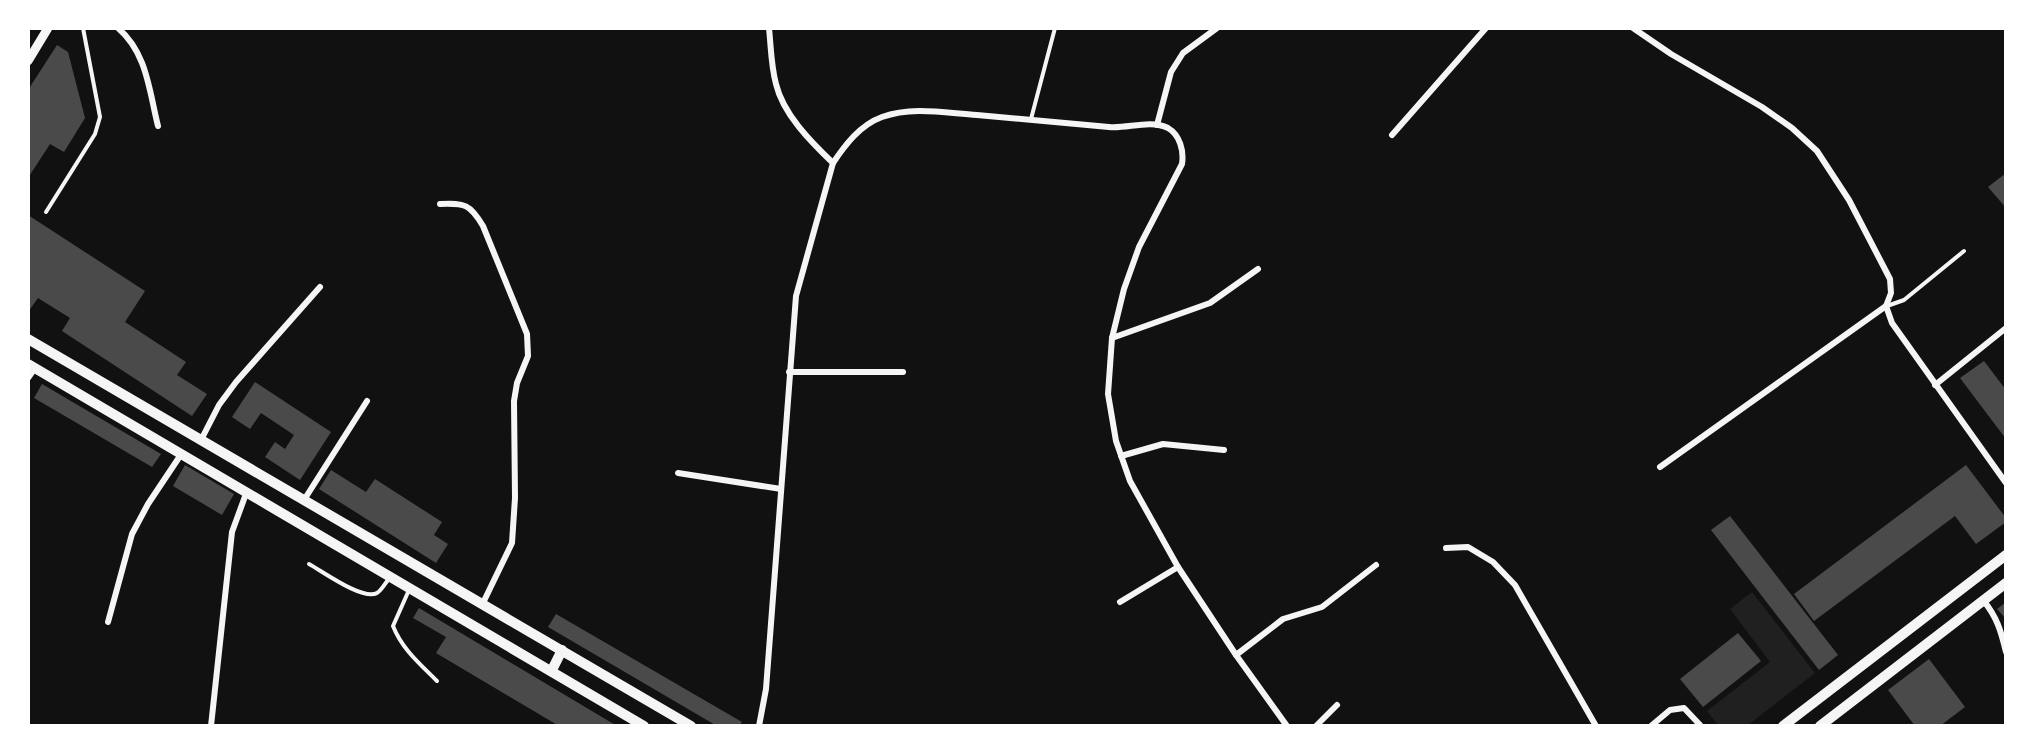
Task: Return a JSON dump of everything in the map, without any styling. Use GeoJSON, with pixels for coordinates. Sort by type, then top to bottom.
{"type":"FeatureCollection","features":[{"type":"Feature","properties":{"kind":"main road"},"geometry":{"type":"LineString","coordinates":[[28,61],[48,28]]}},
{"type":"Feature","properties":{"kind":"main road"},"geometry":{"type":"LineString","coordinates":[[28,339],[691,726]]}},
{"type":"Feature","properties":{"kind":"main road"},"geometry":{"type":"LineString","coordinates":[[45,349],[32,366],[644,726]]}},
{"type":"Feature","properties":{"kind":"main road"},"geometry":{"type":"LineString","coordinates":[[247,491],[257,472]]}},
{"type":"Feature","properties":{"kind":"main road"},"geometry":{"type":"LineString","coordinates":[[1784,726],[2006,555]]}},
{"type":"Feature","properties":{"kind":"main road"},"geometry":{"type":"LineString","coordinates":[[1820,726],[2006,583]]}},
{"type":"Feature","properties":{"kind":"main road"},"geometry":{"type":"LineString","coordinates":[[552,670],[562,650]]}},
{"type":"Feature","properties":{"kind":"street"},"geometry":{"type":"LineString","coordinates":[[118,28],[130,39],[140,56],[158,126]]}},
{"type":"Feature","properties":{"kind":"street"},"geometry":{"type":"LineString","coordinates":[[769,28],[776,86],[783,103],[833,163]]}},
{"type":"Feature","properties":{"kind":"street"},"geometry":{"type":"LineString","coordinates":[[1157,125],[1171,72],[1183,53],[1217,28]]}},
{"type":"Feature","properties":{"kind":"street"},"geometry":{"type":"LineString","coordinates":[[1392,135],[1486,28]]}},
{"type":"Feature","properties":{"kind":"street"},"geometry":{"type":"LineString","coordinates":[[1633,28],[1671,54],[1762,107],[1792,128],[1817,151],[1849,200],[1890,279],[1891,293],[1886,306],[1660,466]]}},
{"type":"Feature","properties":{"kind":"street"},"geometry":{"type":"LineString","coordinates":[[759,726],[766,689],[796,296],[833,163],[847,143],[866,125],[881,117],[917,110],[1116,128],[1157,125],[1169,129],[1177,138],[1183,150],[1182,164],[1139,247],[1124,289],[1112,338],[1108,394],[1116,441],[1130,481],[1178,567],[1236,655],[1287,726]]}},
{"type":"Feature","properties":{"kind":"street"},"geometry":{"type":"LineString","coordinates":[[440,204],[461,203],[474,210],[483,226],[527,334],[528,356],[517,383],[514,401],[515,498],[512,543],[483,603]]}},
{"type":"Feature","properties":{"kind":"street"},"geometry":{"type":"LineString","coordinates":[[1112,338],[1210,303],[1258,269]]}},
{"type":"Feature","properties":{"kind":"street"},"geometry":{"type":"LineString","coordinates":[[201,440],[219,405],[236,382],[320,287]]}},
{"type":"Feature","properties":{"kind":"street"},"geometry":{"type":"LineString","coordinates":[[1886,306],[1892,323],[2006,483]]}},
{"type":"Feature","properties":{"kind":"street"},"geometry":{"type":"LineString","coordinates":[[1935,386],[2006,328]]}},
{"type":"Feature","properties":{"kind":"street"},"geometry":{"type":"LineString","coordinates":[[28,378],[32,366]]}},
{"type":"Feature","properties":{"kind":"street"},"geometry":{"type":"LineString","coordinates":[[789,372],[903,372]]}},
{"type":"Feature","properties":{"kind":"street"},"geometry":{"type":"LineString","coordinates":[[304,500],[368,401]]}},
{"type":"Feature","properties":{"kind":"street"},"geometry":{"type":"LineString","coordinates":[[1121,456],[1163,444],[1224,450]]}},
{"type":"Feature","properties":{"kind":"street"},"geometry":{"type":"LineString","coordinates":[[108,622],[132,534],[148,504],[182,453]]}},
{"type":"Feature","properties":{"kind":"street"},"geometry":{"type":"LineString","coordinates":[[678,473],[781,489]]}},
{"type":"Feature","properties":{"kind":"street"},"geometry":{"type":"LineString","coordinates":[[211,726],[232,532],[247,491]]}},
{"type":"Feature","properties":{"kind":"street"},"geometry":{"type":"LineString","coordinates":[[1446,548],[1468,547],[1493,562],[1515,585],[1596,726]]}},
{"type":"Feature","properties":{"kind":"street"},"geometry":{"type":"LineString","coordinates":[[1236,655],[1283,619],[1322,607],[1376,565]]}},
{"type":"Feature","properties":{"kind":"street"},"geometry":{"type":"LineString","coordinates":[[1119,602],[1178,567]]}},
{"type":"Feature","properties":{"kind":"street"},"geometry":{"type":"LineString","coordinates":[[1983,600],[2001,628],[2006,652]]}},
{"type":"Feature","properties":{"kind":"street"},"geometry":{"type":"LineString","coordinates":[[1316,726],[1337,705]]}},
{"type":"Feature","properties":{"kind":"street"},"geometry":{"type":"LineString","coordinates":[[1651,726],[1670,710],[1684,708],[1701,726]]}},
{"type":"Feature","properties":{"kind":"lane"},"geometry":{"type":"LineString","coordinates":[[46,212],[95,134],[100,117],[83,28]]}},
{"type":"Feature","properties":{"kind":"lane"},"geometry":{"type":"LineString","coordinates":[[1030,119],[1055,28]]}},
{"type":"Feature","properties":{"kind":"lane"},"geometry":{"type":"LineString","coordinates":[[1886,306],[1904,300],[1964,251]]}},
{"type":"Feature","properties":{"kind":"lane"},"geometry":{"type":"LineString","coordinates":[[309,564],[357,592],[369,596],[378,593],[391,576]]}},
{"type":"Feature","properties":{"kind":"lane"},"geometry":{"type":"LineString","coordinates":[[411,587],[393,626],[407,651],[437,681]]}},
{"type":"Feature","properties":{"kind":"shaded area"},"geometry":{"type":"Polygon","coordinates":[[[1752,592],[1815,673],[1748,725],[1718,725],[1707,711],[1770,662],[1730,609],[1752,592]]]}},
{"type":"Feature","properties":{"kind":"building"},"geometry":{"type":"Polygon","coordinates":[[[57,45],[68,52],[85,118],[64,152],[50,144],[28,178],[28,90],[57,45]]]}},
{"type":"Feature","properties":{"kind":"building"},"geometry":{"type":"Polygon","coordinates":[[[2006,173],[2006,208],[1988,187],[2006,173]]]}},
{"type":"Feature","properties":{"kind":"building"},"geometry":{"type":"Polygon","coordinates":[[[28,215],[145,291],[125,322],[186,362],[177,375],[207,394],[192,416],[62,331],[70,318],[38,298],[28,312],[28,215]]]}},
{"type":"Feature","properties":{"kind":"building"},"geometry":{"type":"Polygon","coordinates":[[[1984,361],[2006,390],[2006,439],[1960,378],[1984,361]]]}},
{"type":"Feature","properties":{"kind":"building"},"geometry":{"type":"Polygon","coordinates":[[[255,382],[331,432],[300,480],[265,457],[275,442],[285,449],[294,435],[261,413],[250,429],[232,417],[255,382]]]}},
{"type":"Feature","properties":{"kind":"building"},"geometry":{"type":"Polygon","coordinates":[[[42,384],[161,454],[152,467],[34,398],[42,384]]]}},
{"type":"Feature","properties":{"kind":"building"},"geometry":{"type":"Polygon","coordinates":[[[185,465],[234,494],[222,515],[173,486],[185,465]]]}},
{"type":"Feature","properties":{"kind":"building"},"geometry":{"type":"Polygon","coordinates":[[[1966,465],[2006,518],[2006,522],[1976,544],[1955,516],[1814,621],[1794,594],[1966,465]]]}},
{"type":"Feature","properties":{"kind":"building"},"geometry":{"type":"Polygon","coordinates":[[[331,470],[366,492],[375,479],[442,522],[434,535],[448,544],[436,563],[319,489],[331,470]]]}},
{"type":"Feature","properties":{"kind":"building"},"geometry":{"type":"Polygon","coordinates":[[[1730,516],[1838,655],[1819,670],[1711,530],[1730,516]]]}},
{"type":"Feature","properties":{"kind":"building"},"geometry":{"type":"Polygon","coordinates":[[[2006,602],[2006,619],[1997,609],[2006,602]]]}},
{"type":"Feature","properties":{"kind":"building"},"geometry":{"type":"Polygon","coordinates":[[[419,608],[617,726],[559,726],[436,653],[446,637],[413,618],[419,608]]]}},
{"type":"Feature","properties":{"kind":"building"},"geometry":{"type":"Polygon","coordinates":[[[556,614],[742,722],[739,726],[717,726],[548,627],[556,614]]]}},
{"type":"Feature","properties":{"kind":"building"},"geometry":{"type":"Polygon","coordinates":[[[1738,633],[1761,661],[1703,707],[1680,679],[1738,633]]]}},
{"type":"Feature","properties":{"kind":"building"},"geometry":{"type":"Polygon","coordinates":[[[1929,659],[1965,707],[1940,726],[1915,726],[1888,690],[1929,659]]]}}]}
